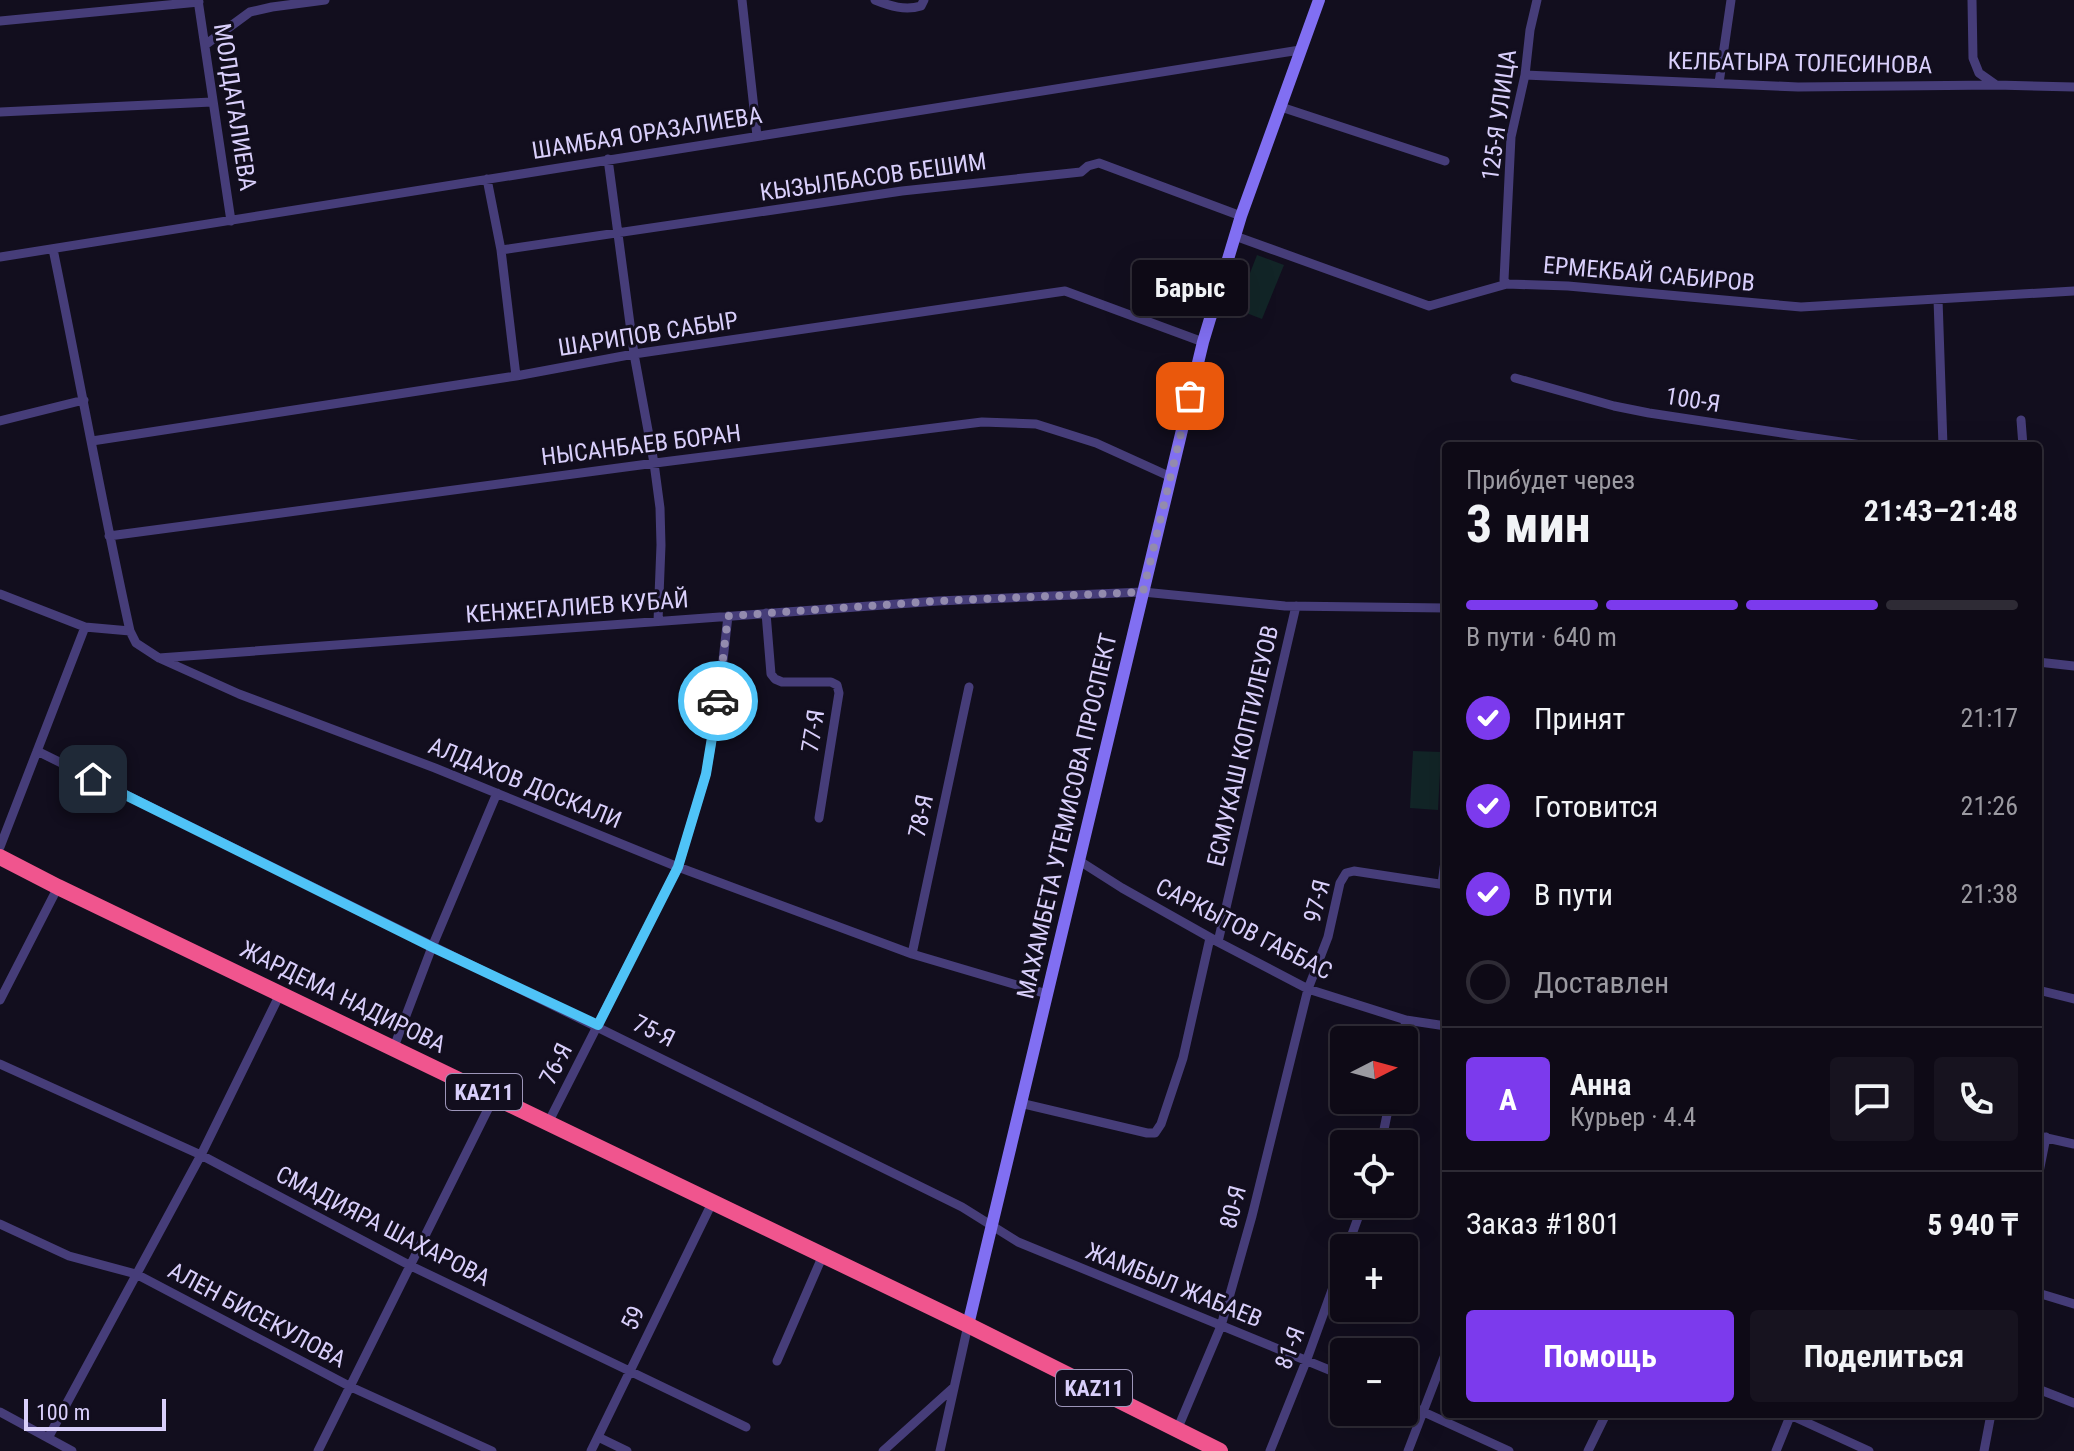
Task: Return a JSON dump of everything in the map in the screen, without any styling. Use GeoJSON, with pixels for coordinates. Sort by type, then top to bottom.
{"type":"FeatureCollection","features":[{"type":"Feature","properties":{"kind":"highway","name":"ЖАРДЕМА НАДИРОВА"},"geometry":{"type":"LineString","coordinates":[[0,857],[968,1325]]}},
{"type":"Feature","properties":{"kind":"highway","name":"KAZ11"},"geometry":{"type":"LineString","coordinates":[[968,1325],[1220,1451]]}},
{"type":"Feature","properties":{"kind":"street"},"geometry":{"type":"LineString","coordinates":[[250,12],[252,0]]}},
{"type":"Feature","properties":{"kind":"street"},"geometry":{"type":"LineString","coordinates":[[205,45],[250,12],[325,0]]}},
{"type":"Feature","properties":{"kind":"street"},"geometry":{"type":"LineString","coordinates":[[742,0],[757,136]]}},
{"type":"Feature","properties":{"kind":"street"},"geometry":{"type":"LineString","coordinates":[[875,0],[893,8],[914,9],[921,6],[924,0]]}},
{"type":"Feature","properties":{"kind":"street","name":"МАХАМБЕТА УТЕМИСОВА ПРОСПЕКТ"},"geometry":{"type":"LineString","coordinates":[[968,1325],[1203,342],[1241,216],[1319,0]]}},
{"type":"Feature","properties":{"kind":"street","name":"125-Я УЛИЦА"},"geometry":{"type":"LineString","coordinates":[[1507,284],[1504,280],[1511,137],[1537,0]]}},
{"type":"Feature","properties":{"kind":"street"},"geometry":{"type":"LineString","coordinates":[[1719,83],[1731,0]]}},
{"type":"Feature","properties":{"kind":"street"},"geometry":{"type":"LineString","coordinates":[[1972,0],[1973,58],[1979,73],[1996,85]]}},
{"type":"Feature","properties":{"kind":"street"},"geometry":{"type":"LineString","coordinates":[[0,21],[198,1]]}},
{"type":"Feature","properties":{"kind":"street","name":"МОЛДАГАЛИЕВА"},"geometry":{"type":"LineString","coordinates":[[198,1],[231,221]]}},
{"type":"Feature","properties":{"kind":"street","name":"ШАМБАЯ ОРАЗАЛИЕВА"},"geometry":{"type":"LineString","coordinates":[[0,257],[1300,50]]}},
{"type":"Feature","properties":{"kind":"street","name":"КЕЛБАТЫРА ТОЛЕСИНОВА"},"geometry":{"type":"LineString","coordinates":[[1525,75],[1798,87],[2074,87]]}},
{"type":"Feature","properties":{"kind":"street"},"geometry":{"type":"LineString","coordinates":[[0,112],[212,102]]}},
{"type":"Feature","properties":{"kind":"street"},"geometry":{"type":"LineString","coordinates":[[1281,107],[1445,161]]}},
{"type":"Feature","properties":{"kind":"street"},"geometry":{"type":"LineString","coordinates":[[608,159],[634,354],[660,508],[658,621]]}},
{"type":"Feature","properties":{"kind":"street","name":"КЫЗЫЛБАСОВ БЕШИМ"},"geometry":{"type":"LineString","coordinates":[[501,250],[902,191],[1081,172],[1099,163],[1241,216]]}},
{"type":"Feature","properties":{"kind":"street"},"geometry":{"type":"LineString","coordinates":[[487,179],[501,250],[516,376]]}},
{"type":"Feature","properties":{"kind":"street","name":"ЕРМЕКБАЙ САБИРОВ"},"geometry":{"type":"LineString","coordinates":[[1235,236],[1429,306],[1507,284],[1568,286],[1801,307],[2074,291]]}},
{"type":"Feature","properties":{"kind":"street"},"geometry":{"type":"LineString","coordinates":[[0,594],[85,627],[130,631],[53,249]]}},
{"type":"Feature","properties":{"kind":"street","name":"ШАРИПОВ САБЫР"},"geometry":{"type":"LineString","coordinates":[[92,441],[516,376],[634,354],[1065,291],[1203,342]]}},
{"type":"Feature","properties":{"kind":"street"},"geometry":{"type":"LineString","coordinates":[[1938,299],[1943,442]]}},
{"type":"Feature","properties":{"kind":"street","name":"100-Я"},"geometry":{"type":"LineString","coordinates":[[1515,378],[1626,409],[1842,442]]}},
{"type":"Feature","properties":{"kind":"street"},"geometry":{"type":"LineString","coordinates":[[0,421],[84,400]]}},
{"type":"Feature","properties":{"kind":"street"},"geometry":{"type":"LineString","coordinates":[[2021,420],[2023,442]]}},
{"type":"Feature","properties":{"kind":"street","name":"НЫСАНБАЕВ БОРАН"},"geometry":{"type":"LineString","coordinates":[[109,536],[982,422],[1036,424],[1096,443],[1171,477]]}},
{"type":"Feature","properties":{"kind":"street","name":"КЕНЖЕГАЛИЕВ КУБАЙ"},"geometry":{"type":"LineString","coordinates":[[159,658],[938,601],[1143,592],[1296,606],[1442,608]]}},
{"type":"Feature","properties":{"kind":"street","name":"ЕСМУКАШ КОПТИЛЕУОВ"},"geometry":{"type":"LineString","coordinates":[[1020,1103],[1155,1133],[1161,1124],[1183,1058],[1214,940],[1296,606]]}},
{"type":"Feature","properties":{"kind":"street","name":"77-Я"},"geometry":{"type":"LineString","coordinates":[[766,613],[771,674],[775,679],[782,682],[831,682],[837,685],[839,693],[819,818]]}},
{"type":"Feature","properties":{"kind":"street","name":"76-Я"},"geometry":{"type":"LineString","coordinates":[[548,1123],[678,867],[706,774],[728,616]]}},
{"type":"Feature","properties":{"kind":"street"},"geometry":{"type":"LineString","coordinates":[[0,847],[85,627]]}},
{"type":"Feature","properties":{"kind":"street","name":"АЛДАХОВ ДОСКАЛИ"},"geometry":{"type":"LineString","coordinates":[[130,631],[136,643],[159,658],[239,694],[497,793],[678,867],[912,954],[1047,994]]}},
{"type":"Feature","properties":{"kind":"street"},"geometry":{"type":"LineString","coordinates":[[2042,662],[2074,666]]}},
{"type":"Feature","properties":{"kind":"street","name":"78-Я"},"geometry":{"type":"LineString","coordinates":[[912,954],[969,687]]}},
{"type":"Feature","properties":{"kind":"street","name":"75-Я"},"geometry":{"type":"LineString","coordinates":[[37,751],[432,947],[598,1025],[962,1207],[992,1226]]}},
{"type":"Feature","properties":{"kind":"street"},"geometry":{"type":"LineString","coordinates":[[394,1047],[497,793]]}},
{"type":"Feature","properties":{"kind":"street","name":"САРКЫТОВ ГАББАС"},"geometry":{"type":"LineString","coordinates":[[1078,860],[1214,940],[1308,989],[1406,1020],[1442,1025]]}},
{"type":"Feature","properties":{"kind":"street","name":"97-Я"},"geometry":{"type":"LineString","coordinates":[[1308,989],[1328,937],[1340,883],[1346,873],[1354,871],[1442,884]]}},
{"type":"Feature","properties":{"kind":"street"},"geometry":{"type":"LineString","coordinates":[[0,1000],[58,887]]}},
{"type":"Feature","properties":{"kind":"street","name":"80-Я"},"geometry":{"type":"LineString","coordinates":[[1177,1430],[1221,1326],[1252,1216],[1308,989]]}},
{"type":"Feature","properties":{"kind":"street"},"geometry":{"type":"LineString","coordinates":[[2042,991],[2074,999]]}},
{"type":"Feature","properties":{"kind":"street"},"geometry":{"type":"LineString","coordinates":[[48,1438],[201,1155],[280,994]]}},
{"type":"Feature","properties":{"kind":"street"},"geometry":{"type":"LineString","coordinates":[[1405,1026],[1406,1020]]}},
{"type":"Feature","properties":{"kind":"street","name":"СМАДИЯРА ШАХАРОВА"},"geometry":{"type":"LineString","coordinates":[[0,1064],[201,1155],[411,1266],[746,1427]]}},
{"type":"Feature","properties":{"kind":"street"},"geometry":{"type":"LineString","coordinates":[[318,1451],[494,1097]]}},
{"type":"Feature","properties":{"kind":"street"},"geometry":{"type":"LineString","coordinates":[[2042,1136],[2074,1144]]}},
{"type":"Feature","properties":{"kind":"street","name":"59"},"geometry":{"type":"LineString","coordinates":[[591,1451],[712,1203]]}},
{"type":"Feature","properties":{"kind":"street","name":"АЛЕН БИСЕКУЛОВА"},"geometry":{"type":"LineString","coordinates":[[0,1224],[69,1256],[136,1274],[351,1387],[492,1451]]}},
{"type":"Feature","properties":{"kind":"street","name":"ЖАМБЫЛ ЖАБАЕВ"},"geometry":{"type":"LineString","coordinates":[[992,1226],[1018,1242],[1330,1370]]}},
{"type":"Feature","properties":{"kind":"street"},"geometry":{"type":"LineString","coordinates":[[777,1361],[823,1255]]}},
{"type":"Feature","properties":{"kind":"street"},"geometry":{"type":"LineString","coordinates":[[2042,1294],[2074,1304]]}},
{"type":"Feature","properties":{"kind":"street","name":"81-Я"},"geometry":{"type":"LineString","coordinates":[[1270,1451],[1330,1296]]}},
{"type":"Feature","properties":{"kind":"street"},"geometry":{"type":"LineString","coordinates":[[940,1451],[968,1325]]}},
{"type":"Feature","properties":{"kind":"street"},"geometry":{"type":"LineString","coordinates":[[1408,1451],[1442,1363]]}},
{"type":"Feature","properties":{"kind":"street"},"geometry":{"type":"LineString","coordinates":[[883,1451],[954,1387]]}},
{"type":"Feature","properties":{"kind":"street"},"geometry":{"type":"LineString","coordinates":[[2042,1391],[2074,1403]]}},
{"type":"Feature","properties":{"kind":"street"},"geometry":{"type":"LineString","coordinates":[[1418,1409],[1509,1451]]}},
{"type":"Feature","properties":{"kind":"street"},"geometry":{"type":"LineString","coordinates":[[0,1412],[72,1451]]}},
{"type":"Feature","properties":{"kind":"street"},"geometry":{"type":"LineString","coordinates":[[1588,1451],[1604,1418]]}},
{"type":"Feature","properties":{"kind":"street"},"geometry":{"type":"LineString","coordinates":[[1776,1451],[1788,1418]]}},
{"type":"Feature","properties":{"kind":"street"},"geometry":{"type":"LineString","coordinates":[[1799,1418],[1869,1451]]}},
{"type":"Feature","properties":{"kind":"street"},"geometry":{"type":"LineString","coordinates":[[1984,1451],[1990,1418]]}},
{"type":"Feature","properties":{"kind":"street"},"geometry":{"type":"LineString","coordinates":[[598,1437],[627,1451]]}},
{"type":"Feature","properties":{"kind":"green space"},"geometry":{"type":"Polygon","coordinates":[[[1257,255],[1284,265],[1262,319],[1236,309],[1257,255]]]}},
{"type":"Feature","properties":{"kind":"green space"},"geometry":{"type":"Polygon","coordinates":[[[1413,751],[1441,752],[1438,810],[1410,808],[1413,751]]]}},
{"type":"Feature","properties":{"kind":"way so far"},"geometry":{"type":"LineString","coordinates":[[718,701],[728,616],[938,601],[1143,592],[1190,396]]}},
{"type":"Feature","properties":{"kind":"place","name":"Барыс"},"geometry":{"type":"Point","coordinates":[1190,396]}},
{"type":"Feature","properties":{"kind":"route"},"geometry":{"type":"LineString","coordinates":[[93,779],[432,947],[598,1025],[678,867],[706,774],[718,701]]}}]}
